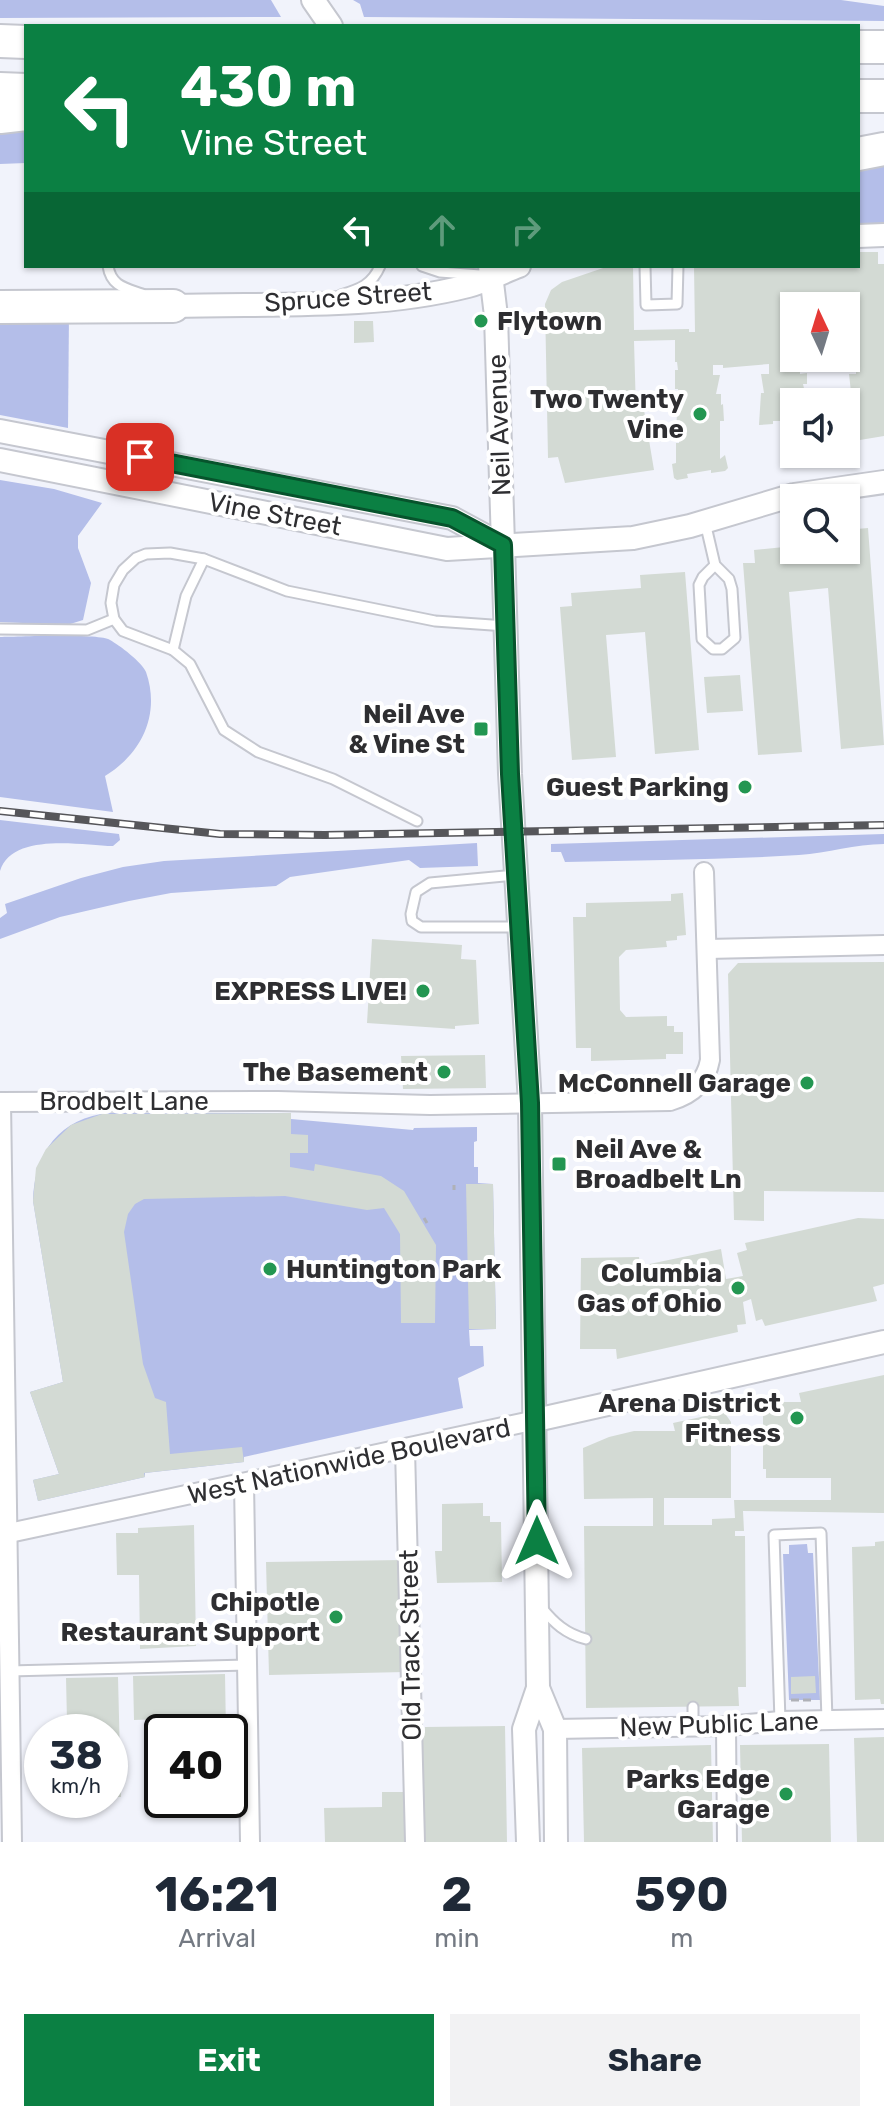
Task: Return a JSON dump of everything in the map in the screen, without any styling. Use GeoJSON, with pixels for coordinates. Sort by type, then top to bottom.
{"type":"FeatureCollection","features":[{"type":"Feature","properties":{"kind":"highway"},"geometry":{"type":"LineString","coordinates":[[0,41],[24,42]]}},
{"type":"Feature","properties":{"kind":"highway"},"geometry":{"type":"LineString","coordinates":[[860,47],[884,47]]}},
{"type":"Feature","properties":{"kind":"highway"},"geometry":{"type":"LineString","coordinates":[[0,89],[24,90]]}},
{"type":"Feature","properties":{"kind":"highway"},"geometry":{"type":"LineString","coordinates":[[860,96],[884,96]]}},
{"type":"Feature","properties":{"kind":"highway"},"geometry":{"type":"LineString","coordinates":[[0,117],[24,114]]}},
{"type":"Feature","properties":{"kind":"highway"},"geometry":{"type":"LineString","coordinates":[[860,154],[884,149]]}},
{"type":"Feature","properties":{"kind":"highway"},"geometry":{"type":"LineString","coordinates":[[0,307],[173,306]]}},
{"type":"Feature","properties":{"kind":"street"},"geometry":{"type":"LineString","coordinates":[[313,0],[330,24]]}},
{"type":"Feature","properties":{"kind":"street"},"geometry":{"type":"LineString","coordinates":[[860,236],[884,235]]}},
{"type":"Feature","properties":{"kind":"street","name":"Spruce Street"},"geometry":{"type":"LineString","coordinates":[[173,306],[368,301],[470,285],[491,271]]}},
{"type":"Feature","properties":{"kind":"street","name":"Neil Avenue"},"geometry":{"type":"LineString","coordinates":[[491,271],[496,316],[516,875],[530,1103],[538,1688],[524,1729],[528,1842]]}},
{"type":"Feature","properties":{"kind":"street","name":"Vine Street"},"geometry":{"type":"LineString","coordinates":[[0,431],[452,518],[503,545]]}},
{"type":"Feature","properties":{"kind":"street","name":"Vine Street"},"geometry":{"type":"LineString","coordinates":[[0,460],[447,549],[610,541],[705,522],[794,495],[884,482]]}},
{"type":"Feature","properties":{"kind":"street","name":"Brodbelt Lane"},"geometry":{"type":"LineString","coordinates":[[1,1102],[530,1103],[670,1101],[680,1098],[697,1088],[708,1071],[710,1060],[704,872]]}},
{"type":"Feature","properties":{"kind":"street"},"geometry":{"type":"LineString","coordinates":[[707,949],[884,945]]}},
{"type":"Feature","properties":{"kind":"street"},"geometry":{"type":"LineString","coordinates":[[1,1102],[6,1674],[12,1842]]}},
{"type":"Feature","properties":{"kind":"street","name":"West Nationwide Boulevard"},"geometry":{"type":"LineString","coordinates":[[4,1534],[405,1449],[884,1342]]}},
{"type":"Feature","properties":{"kind":"street","name":"Old Track Street"},"geometry":{"type":"LineString","coordinates":[[405,1449],[415,1842]]}},
{"type":"Feature","properties":{"kind":"street"},"geometry":{"type":"LineString","coordinates":[[244,1483],[250,1842]]}},
{"type":"Feature","properties":{"kind":"street"},"geometry":{"type":"LineString","coordinates":[[538,1688],[541,1723],[546,1728],[555,1729],[556,1842]]}},
{"type":"Feature","properties":{"kind":"street","name":"New Public Lane"},"geometry":{"type":"LineString","coordinates":[[555,1729],[884,1719]]}},
{"type":"Feature","properties":{"kind":"street"},"geometry":{"type":"LineString","coordinates":[[726,1726],[727,1842]]}},
{"type":"Feature","properties":{"kind":"lane"},"geometry":{"type":"LineString","coordinates":[[108,268],[110,278],[116,285],[173,306]]}},
{"type":"Feature","properties":{"kind":"lane"},"geometry":{"type":"LineString","coordinates":[[319,302],[363,288],[375,278],[379,268]]}},
{"type":"Feature","properties":{"kind":"lane"},"geometry":{"type":"LineString","coordinates":[[428,268],[440,272],[491,271]]}},
{"type":"Feature","properties":{"kind":"lane"},"geometry":{"type":"LineString","coordinates":[[645,268],[646,305],[677,304],[678,268]]}},
{"type":"Feature","properties":{"kind":"lane"},"geometry":{"type":"LineString","coordinates":[[705,522],[715,565],[729,579],[732,589],[735,638],[722,649],[713,649],[702,639],[699,585],[715,565]]}},
{"type":"Feature","properties":{"kind":"lane"},"geometry":{"type":"LineString","coordinates":[[417,821],[333,779],[258,752],[224,730],[190,664],[173,650],[123,631],[114,619],[111,603],[114,585],[123,570],[136,558],[146,554],[170,553],[204,559],[287,591],[435,621],[506,626]]}},
{"type":"Feature","properties":{"kind":"lane"},"geometry":{"type":"LineString","coordinates":[[173,650],[186,596],[204,559]]}},
{"type":"Feature","properties":{"kind":"lane"},"geometry":{"type":"LineString","coordinates":[[0,629],[87,630],[114,619]]}},
{"type":"Feature","properties":{"kind":"lane"},"geometry":{"type":"LineString","coordinates":[[516,875],[430,883],[416,892],[411,914],[412,921],[421,927],[519,927]]}},
{"type":"Feature","properties":{"kind":"lane"},"geometry":{"type":"LineString","coordinates":[[780,1721],[774,1535],[821,1533],[827,1720]]}},
{"type":"Feature","properties":{"kind":"lane"},"geometry":{"type":"LineString","coordinates":[[537,1603],[553,1622],[570,1635],[586,1639]]}},
{"type":"Feature","properties":{"kind":"lane"},"geometry":{"type":"LineString","coordinates":[[6,1674],[247,1665]]}},
{"type":"Feature","properties":{"kind":"lane"},"geometry":{"type":"LineString","coordinates":[[693,1707],[693,1726]]}},
{"type":"Feature","properties":{"kind":"path"},"geometry":{"type":"LineString","coordinates":[[424,1218],[427,1223]]}},
{"type":"Feature","properties":{"kind":"shaded area"},"geometry":{"type":"Polygon","coordinates":[[[0,0],[271,0],[281,17],[0,18],[0,0]]]}},
{"type":"Feature","properties":{"kind":"shaded area"},"geometry":{"type":"Polygon","coordinates":[[[353,0],[841,0],[884,6],[884,21],[364,17],[360,4],[353,0]]]}},
{"type":"Feature","properties":{"kind":"shaded area"},"geometry":{"type":"Polygon","coordinates":[[[24,127],[24,163],[0,164],[0,128],[24,127]]]}},
{"type":"Feature","properties":{"kind":"shaded area"},"geometry":{"type":"Polygon","coordinates":[[[884,160],[884,227],[860,227],[860,165],[884,160]]]}},
{"type":"Feature","properties":{"kind":"shaded area"},"geometry":{"type":"Polygon","coordinates":[[[69,312],[68,428],[0,415],[0,316],[69,312]]]}},
{"type":"Feature","properties":{"kind":"shaded area"},"geometry":{"type":"Polygon","coordinates":[[[0,480],[54,489],[102,503],[78,536],[78,548],[91,583],[83,620],[67,625],[0,622],[0,480]]]}},
{"type":"Feature","properties":{"kind":"shaded area"},"geometry":{"type":"Polygon","coordinates":[[[0,637],[103,638],[119,646],[144,668],[150,688],[149,718],[145,732],[129,757],[105,776],[113,812],[0,797],[0,637]]]}},
{"type":"Feature","properties":{"kind":"shaded area"},"geometry":{"type":"Polygon","coordinates":[[[0,820],[119,834],[120,840],[113,846],[66,843],[33,846],[18,850],[7,859],[0,871],[0,820]]]}},
{"type":"Feature","properties":{"kind":"shaded area"},"geometry":{"type":"Polygon","coordinates":[[[884,834],[884,844],[770,857],[565,862],[561,852],[551,852],[551,844],[884,834]]]}},
{"type":"Feature","properties":{"kind":"shaded area"},"geometry":{"type":"Polygon","coordinates":[[[477,843],[478,866],[420,868],[409,860],[290,877],[276,886],[171,893],[60,917],[0,939],[0,918],[7,913],[5,904],[123,867],[164,861],[477,843]]]}},
{"type":"Feature","properties":{"kind":"shaded area","name":"Huntington Park"},"geometry":{"type":"Polygon","coordinates":[[[110,1113],[291,1113],[291,1119],[413,1130],[477,1127],[474,1167],[478,1167],[478,1183],[493,1184],[496,1329],[469,1330],[470,1346],[483,1346],[484,1366],[458,1378],[463,1408],[244,1457],[244,1462],[145,1473],[145,1477],[38,1501],[33,1480],[59,1474],[30,1392],[63,1382],[33,1201],[35,1184],[38,1168],[53,1140],[77,1122],[110,1113]]]}},
{"type":"Feature","properties":{"kind":"shaded area"},"geometry":{"type":"Polygon","coordinates":[[[807,1544],[808,1553],[813,1553],[820,1700],[789,1700],[783,1554],[789,1554],[789,1545],[807,1544]]]}},
{"type":"Feature","properties":{"kind":"building"},"geometry":{"type":"Polygon","coordinates":[[[860,252],[878,252],[878,264],[884,264],[884,436],[860,440],[860,388],[851,388],[849,374],[860,372],[860,292],[780,292],[780,372],[807,373],[807,384],[803,384],[804,388],[780,388],[780,421],[759,425],[761,393],[764,393],[761,374],[769,374],[769,364],[723,368],[723,365],[713,365],[713,375],[720,375],[716,394],[721,394],[723,404],[720,459],[725,455],[728,468],[725,471],[711,473],[711,470],[687,474],[688,478],[674,478],[672,464],[676,463],[676,443],[679,443],[679,434],[676,435],[678,389],[675,389],[675,370],[678,370],[675,340],[634,341],[636,411],[644,410],[654,470],[565,483],[558,457],[548,458],[545,304],[551,290],[562,282],[603,268],[633,268],[634,330],[689,329],[689,332],[695,332],[694,268],[860,268],[860,252]]]}},
{"type":"Feature","properties":{"kind":"building"},"geometry":{"type":"Polygon","coordinates":[[[354,321],[373,321],[374,342],[354,343],[354,321]]]}},
{"type":"Feature","properties":{"kind":"building"},"geometry":{"type":"Polygon","coordinates":[[[868,528],[884,745],[841,749],[828,588],[789,592],[802,752],[758,755],[743,563],[755,563],[754,550],[780,547],[780,564],[860,564],[860,529],[868,528]]]}},
{"type":"Feature","properties":{"kind":"building"},"geometry":{"type":"Polygon","coordinates":[[[685,572],[699,750],[655,754],[645,632],[606,635],[616,757],[572,760],[560,607],[572,606],[571,593],[641,588],[640,575],[685,572]]]}},
{"type":"Feature","properties":{"kind":"building"},"geometry":{"type":"Polygon","coordinates":[[[740,675],[743,711],[707,713],[704,677],[740,675]]]}},
{"type":"Feature","properties":{"kind":"building"},"geometry":{"type":"Polygon","coordinates":[[[683,893],[686,935],[666,941],[667,947],[626,950],[619,957],[620,1010],[626,1017],[667,1016],[667,1026],[674,1026],[674,1032],[683,1032],[683,1054],[666,1054],[666,1059],[591,1061],[591,1048],[576,1048],[573,917],[586,917],[586,903],[671,901],[671,894],[683,893]]]}},
{"type":"Feature","properties":{"kind":"building","name":"EXPRESS LIVE!"},"geometry":{"type":"Polygon","coordinates":[[[372,939],[462,945],[461,959],[476,960],[479,1024],[455,1026],[455,1029],[367,1023],[372,939]]]}},
{"type":"Feature","properties":{"kind":"building","name":"McConnell Garage"},"geometry":{"type":"Polygon","coordinates":[[[884,962],[884,1192],[764,1191],[764,1221],[734,1220],[728,974],[738,963],[884,962]]]}},
{"type":"Feature","properties":{"kind":"building","name":"The Basement"},"geometry":{"type":"Polygon","coordinates":[[[485,1055],[486,1088],[403,1089],[401,1056],[485,1055]]]}},
{"type":"Feature","properties":{"kind":"building"},"geometry":{"type":"Polygon","coordinates":[[[291,1113],[291,1134],[308,1135],[308,1153],[290,1153],[290,1167],[314,1171],[315,1164],[381,1176],[404,1191],[436,1245],[435,1323],[401,1323],[400,1234],[384,1208],[367,1210],[285,1196],[144,1199],[135,1204],[128,1214],[124,1232],[143,1364],[155,1398],[166,1402],[170,1454],[242,1447],[244,1462],[144,1473],[145,1477],[38,1501],[33,1480],[59,1474],[30,1392],[63,1382],[33,1201],[36,1168],[46,1149],[71,1125],[102,1114],[291,1113]]]}},
{"type":"Feature","properties":{"kind":"building"},"geometry":{"type":"Polygon","coordinates":[[[466,1184],[493,1184],[496,1329],[469,1329],[466,1184]]]}},
{"type":"Feature","properties":{"kind":"building"},"geometry":{"type":"Polygon","coordinates":[[[858,1218],[884,1219],[884,1284],[873,1287],[877,1301],[765,1326],[762,1319],[756,1321],[751,1299],[743,1302],[746,1324],[737,1325],[738,1332],[617,1359],[616,1349],[580,1349],[581,1258],[639,1257],[640,1266],[721,1249],[726,1279],[743,1276],[737,1253],[747,1250],[745,1243],[858,1218]]]}},
{"type":"Feature","properties":{"kind":"building"},"geometry":{"type":"Polygon","coordinates":[[[884,1375],[884,1513],[743,1511],[744,1531],[735,1531],[735,1536],[745,1536],[746,1687],[738,1687],[739,1706],[586,1708],[584,1526],[653,1526],[653,1498],[584,1499],[583,1448],[634,1431],[675,1431],[673,1423],[724,1412],[731,1422],[731,1498],[664,1498],[664,1525],[712,1525],[712,1519],[735,1518],[734,1500],[831,1500],[831,1478],[766,1478],[766,1469],[763,1469],[763,1402],[801,1402],[799,1393],[884,1375]]]}},
{"type":"Feature","properties":{"kind":"building"},"geometry":{"type":"Polygon","coordinates":[[[483,1503],[483,1516],[490,1516],[490,1522],[501,1522],[502,1582],[437,1583],[435,1551],[442,1551],[442,1504],[483,1503]]]}},
{"type":"Feature","properties":{"kind":"building"},"geometry":{"type":"Polygon","coordinates":[[[194,1525],[196,1646],[140,1649],[139,1575],[117,1575],[116,1533],[138,1533],[138,1528],[194,1525]]]}},
{"type":"Feature","properties":{"kind":"building"},"geometry":{"type":"Polygon","coordinates":[[[884,1541],[884,1704],[881,1704],[880,1699],[855,1700],[852,1547],[875,1546],[875,1542],[884,1541]]]}},
{"type":"Feature","properties":{"kind":"building","name":"Chipotle Restaurant Support"},"geometry":{"type":"Polygon","coordinates":[[[403,1560],[405,1672],[269,1675],[266,1562],[403,1560]]]}},
{"type":"Feature","properties":{"kind":"building"},"geometry":{"type":"Polygon","coordinates":[[[225,1674],[226,1714],[144,1714],[144,1720],[134,1720],[133,1676],[225,1674]]]}},
{"type":"Feature","properties":{"kind":"building"},"geometry":{"type":"Polygon","coordinates":[[[815,1676],[816,1693],[791,1694],[791,1677],[815,1676]]]}},
{"type":"Feature","properties":{"kind":"building"},"geometry":{"type":"Polygon","coordinates":[[[118,1677],[119,1714],[67,1714],[66,1678],[118,1677]]]}},
{"type":"Feature","properties":{"kind":"building"},"geometry":{"type":"Polygon","coordinates":[[[505,1726],[507,1842],[419,1842],[417,1733],[425,1733],[425,1727],[505,1726]]]}},
{"type":"Feature","properties":{"kind":"building"},"geometry":{"type":"Polygon","coordinates":[[[884,1737],[884,1842],[857,1842],[854,1738],[884,1737]]]}},
{"type":"Feature","properties":{"kind":"building","name":"Parks Edge Garage"},"geometry":{"type":"Polygon","coordinates":[[[829,1744],[831,1842],[742,1842],[740,1745],[829,1744]]]}},
{"type":"Feature","properties":{"kind":"building"},"geometry":{"type":"Polygon","coordinates":[[[711,1745],[713,1842],[584,1842],[582,1748],[711,1745]]]}},
{"type":"Feature","properties":{"kind":"building"},"geometry":{"type":"Polygon","coordinates":[[[382,1792],[407,1792],[408,1842],[325,1842],[324,1808],[382,1807],[382,1792]]]}},
{"type":"Feature","properties":{"kind":"railway"},"geometry":{"type":"LineString","coordinates":[[0,811],[220,834],[325,835],[884,825]]}},
{"type":"Feature","properties":{"kind":"place","name":"Flytown"},"geometry":{"type":"Point","coordinates":[481,321]}},
{"type":"Feature","properties":{"kind":"place","name":"Two Twenty Vine"},"geometry":{"type":"Point","coordinates":[700,414]}},
{"type":"Feature","properties":{"kind":"place","name":"Neil Ave & Vine St"},"geometry":{"type":"Point","coordinates":[481,729]}},
{"type":"Feature","properties":{"kind":"place","name":"Guest Parking"},"geometry":{"type":"Point","coordinates":[745,787]}},
{"type":"Feature","properties":{"kind":"place","name":"EXPRESS LIVE!"},"geometry":{"type":"Point","coordinates":[423,991]}},
{"type":"Feature","properties":{"kind":"place","name":"The Basement"},"geometry":{"type":"Point","coordinates":[444,1072]}},
{"type":"Feature","properties":{"kind":"place","name":"McConnell Garage"},"geometry":{"type":"Point","coordinates":[807,1083]}},
{"type":"Feature","properties":{"kind":"place","name":"Neil Ave & Broadbelt Ln"},"geometry":{"type":"Point","coordinates":[559,1164]}},
{"type":"Feature","properties":{"kind":"place","name":"Huntington Park"},"geometry":{"type":"Point","coordinates":[270,1269]}},
{"type":"Feature","properties":{"kind":"place","name":"Columbia Gas of Ohio"},"geometry":{"type":"Point","coordinates":[738,1288]}},
{"type":"Feature","properties":{"kind":"place","name":"Arena District Fitness"},"geometry":{"type":"Point","coordinates":[797,1418]}},
{"type":"Feature","properties":{"kind":"place","name":"Chipotle Restaurant Support"},"geometry":{"type":"Point","coordinates":[336,1617]}},
{"type":"Feature","properties":{"kind":"place","name":"Parks Edge Garage"},"geometry":{"type":"Point","coordinates":[786,1794]}},
{"type":"Feature","properties":{"kind":"route"},"geometry":{"type":"LineString","coordinates":[[140,457],[452,518],[503,545],[510,774],[530,1103],[537,1541]]}}]}
